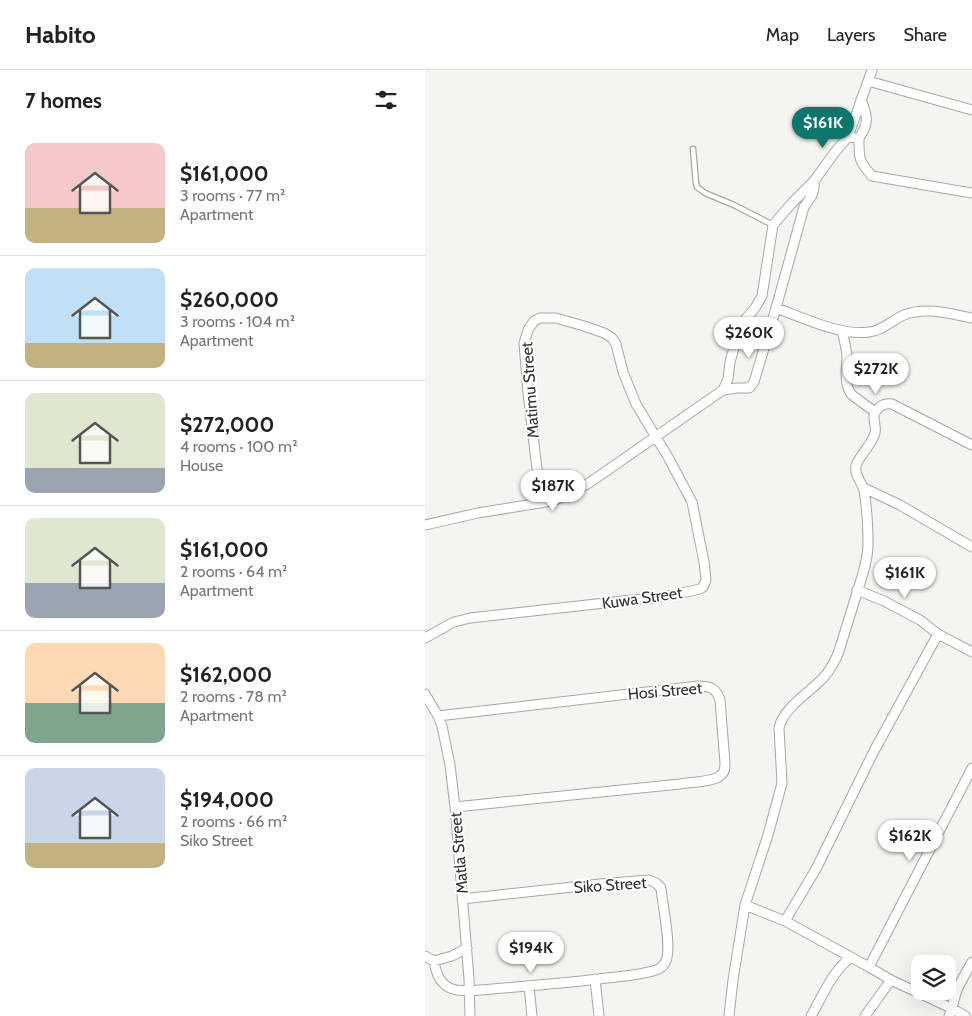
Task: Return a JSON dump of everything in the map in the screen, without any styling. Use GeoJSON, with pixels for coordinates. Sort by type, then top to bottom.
{"type":"FeatureCollection","features":[{"type":"Feature","properties":{"kind":"street"},"geometry":{"type":"LineString","coordinates":[[723,390],[728,379],[730,362],[743,322],[762,296],[773,225],[815,181],[848,137],[872,70]]}},
{"type":"Feature","properties":{"kind":"street"},"geometry":{"type":"LineString","coordinates":[[869,81],[972,110]]}},
{"type":"Feature","properties":{"kind":"street"},"geometry":{"type":"LineString","coordinates":[[861,99],[867,116],[865,130],[859,138],[859,156],[866,170],[872,176],[972,193]]}},
{"type":"Feature","properties":{"kind":"street"},"geometry":{"type":"LineString","coordinates":[[848,137],[859,138]]}},
{"type":"Feature","properties":{"kind":"street"},"geometry":{"type":"LineString","coordinates":[[425,525],[478,513],[541,503],[578,490],[723,390],[749,388],[758,370],[804,207],[813,195],[815,181]]}},
{"type":"Feature","properties":{"kind":"street"},"geometry":{"type":"LineString","coordinates":[[777,305],[821,325],[843,331],[861,333],[872,332],[903,316],[919,311],[943,312],[972,318]]}},
{"type":"Feature","properties":{"kind":"street","name":"Matimu Street"},"geometry":{"type":"LineString","coordinates":[[541,503],[524,343],[528,330],[534,321],[540,318],[556,318],[584,326],[612,338],[619,352],[623,372],[632,396],[656,437]]}},
{"type":"Feature","properties":{"kind":"street"},"geometry":{"type":"LineString","coordinates":[[843,331],[847,355],[847,386],[849,392],[875,412]]}},
{"type":"Feature","properties":{"kind":"street"},"geometry":{"type":"LineString","coordinates":[[729,1016],[745,905],[768,835],[782,783],[780,722],[785,714],[825,676],[832,666],[838,654],[865,564],[868,545],[863,488],[857,477],[856,467],[857,462],[869,446],[875,432],[875,412],[886,403],[892,404],[972,446]]}},
{"type":"Feature","properties":{"kind":"street","name":"Kuwa Street"},"geometry":{"type":"LineString","coordinates":[[425,638],[454,622],[471,618],[668,596],[690,592],[703,587],[706,580],[705,569],[692,502],[656,437]]}},
{"type":"Feature","properties":{"kind":"street"},"geometry":{"type":"LineString","coordinates":[[863,488],[900,505],[972,547]]}},
{"type":"Feature","properties":{"kind":"street"},"geometry":{"type":"LineString","coordinates":[[857,590],[905,612],[938,634],[972,652]]}},
{"type":"Feature","properties":{"kind":"street"},"geometry":{"type":"LineString","coordinates":[[785,921],[816,869],[874,751],[938,634]]}},
{"type":"Feature","properties":{"kind":"street","name":"Hosi Street"},"geometry":{"type":"LineString","coordinates":[[438,716],[698,686],[712,687],[716,690],[720,700],[725,770],[717,778],[680,784],[455,807]]}},
{"type":"Feature","properties":{"kind":"street","name":"Matla Street"},"geometry":{"type":"LineString","coordinates":[[425,694],[438,716],[447,748],[455,807],[467,948],[470,1016]]}},
{"type":"Feature","properties":{"kind":"street"},"geometry":{"type":"LineString","coordinates":[[869,967],[972,768]]}},
{"type":"Feature","properties":{"kind":"street","name":"Siko Street"},"geometry":{"type":"LineString","coordinates":[[434,961],[435,972],[444,985],[455,990],[470,991],[632,975],[655,970],[665,963],[668,951],[667,937],[661,888],[657,882],[638,880],[462,899]]}},
{"type":"Feature","properties":{"kind":"street"},"geometry":{"type":"LineString","coordinates":[[745,905],[785,921],[951,1012],[965,1016]]}},
{"type":"Feature","properties":{"kind":"street"},"geometry":{"type":"LineString","coordinates":[[425,956],[434,961],[452,956],[467,948]]}},
{"type":"Feature","properties":{"kind":"street"},"geometry":{"type":"LineString","coordinates":[[811,1016],[836,972],[851,957]]}},
{"type":"Feature","properties":{"kind":"street"},"geometry":{"type":"LineString","coordinates":[[951,1012],[957,988],[972,962]]}},
{"type":"Feature","properties":{"kind":"street"},"geometry":{"type":"LineString","coordinates":[[595,979],[599,1016]]}},
{"type":"Feature","properties":{"kind":"street"},"geometry":{"type":"LineString","coordinates":[[865,1016],[891,980]]}},
{"type":"Feature","properties":{"kind":"street"},"geometry":{"type":"LineString","coordinates":[[529,986],[532,1016]]}},
{"type":"Feature","properties":{"kind":"lane"},"geometry":{"type":"LineString","coordinates":[[693,149],[697,187],[705,193],[773,225]]}}]}
